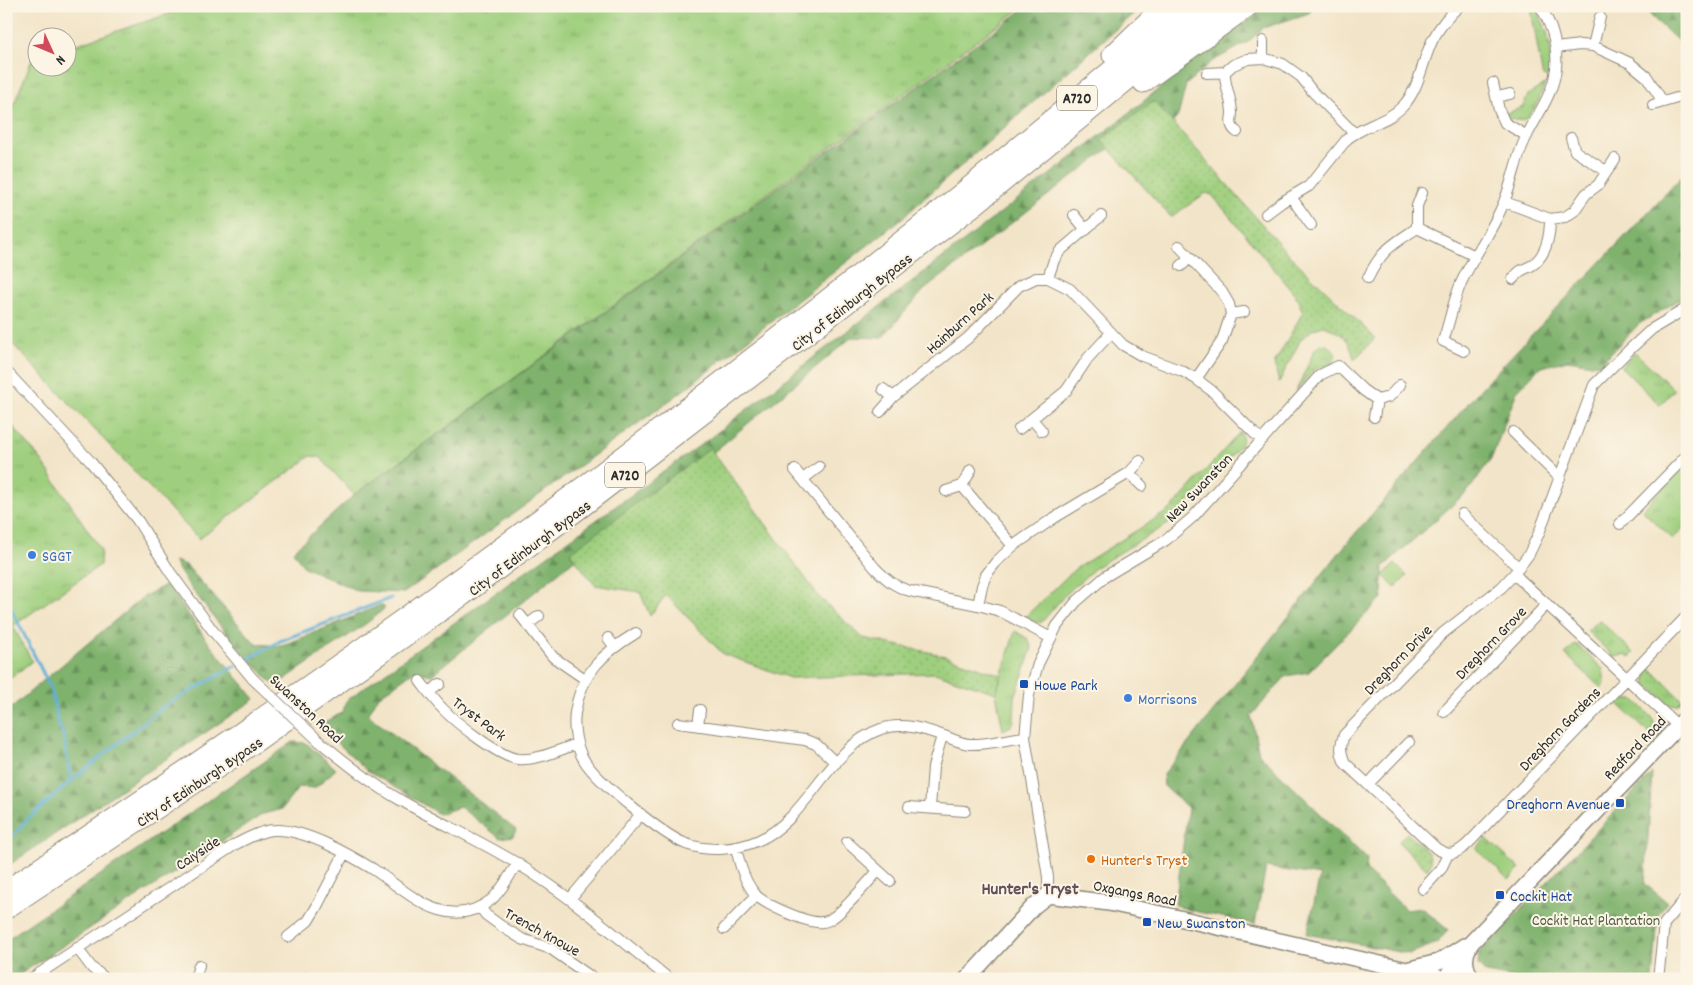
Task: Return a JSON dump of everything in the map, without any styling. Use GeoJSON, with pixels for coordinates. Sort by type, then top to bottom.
{"type":"FeatureCollection","features":[{"type":"Feature","properties":{"kind":"highway"},"geometry":{"type":"LineString","coordinates":[[972,196],[1164,6]]}},
{"type":"Feature","properties":{"kind":"highway","name":"City of Edinburgh Bypass"},"geometry":{"type":"LineString","coordinates":[[6,909],[236,756],[464,595],[745,383],[972,196],[1189,6]]}},
{"type":"Feature","properties":{"kind":"highway","name":"City of Edinburgh Bypass"},"geometry":{"type":"LineString","coordinates":[[6,890],[220,746],[457,579],[764,348],[972,196],[1218,6]]}},
{"type":"Feature","properties":{"kind":"highway"},"geometry":{"type":"LineString","coordinates":[[972,196],[1249,6]]}},
{"type":"Feature","properties":{"kind":"main road","name":"Redford Road"},"geometry":{"type":"LineString","coordinates":[[1445,979],[1472,942],[1682,721]]}},
{"type":"Feature","properties":{"kind":"main road"},"geometry":{"type":"LineString","coordinates":[[966,979],[1034,906],[1048,895]]}},
{"type":"Feature","properties":{"kind":"main road","name":"Oxgangs Road"},"geometry":{"type":"LineString","coordinates":[[1048,895],[1109,903],[1153,912],[1445,979]]}},
{"type":"Feature","properties":{"kind":"main road"},"geometry":{"type":"LineString","coordinates":[[1405,970],[1438,962],[1472,942]]}},
{"type":"Feature","properties":{"kind":"main road"},"geometry":{"type":"LineString","coordinates":[[1472,942],[1466,954],[1465,963],[1472,979]]}},
{"type":"Feature","properties":{"kind":"street"},"geometry":{"type":"LineString","coordinates":[[1464,350],[1443,341],[1453,302],[1505,202],[1527,136],[1553,84],[1556,68],[1556,48],[1551,27],[1540,6]]}},
{"type":"Feature","properties":{"kind":"street"},"geometry":{"type":"LineString","coordinates":[[1266,214],[1309,186],[1354,133],[1382,120],[1402,107],[1413,93],[1433,41],[1452,9]]}},
{"type":"Feature","properties":{"kind":"street"},"geometry":{"type":"LineString","coordinates":[[1593,46],[1600,17]]}},
{"type":"Feature","properties":{"kind":"street"},"geometry":{"type":"LineString","coordinates":[[1263,41],[1263,58]]}},
{"type":"Feature","properties":{"kind":"street"},"geometry":{"type":"LineString","coordinates":[[1556,48],[1586,45],[1607,51],[1639,69],[1647,77],[1658,104],[1677,98]]}},
{"type":"Feature","properties":{"kind":"street"},"geometry":{"type":"LineString","coordinates":[[1207,73],[1225,72],[1233,65],[1248,59],[1263,58],[1283,64],[1293,70],[1354,133]]}},
{"type":"Feature","properties":{"kind":"street"},"geometry":{"type":"LineString","coordinates":[[1225,72],[1224,80],[1229,94],[1232,128],[1237,132]]}},
{"type":"Feature","properties":{"kind":"street"},"geometry":{"type":"LineString","coordinates":[[1493,83],[1499,110],[1505,122],[1527,136]]}},
{"type":"Feature","properties":{"kind":"street"},"geometry":{"type":"LineString","coordinates":[[1497,98],[1510,94]]}},
{"type":"Feature","properties":{"kind":"street"},"geometry":{"type":"LineString","coordinates":[[1571,138],[1575,151],[1606,171]]}},
{"type":"Feature","properties":{"kind":"street"},"geometry":{"type":"LineString","coordinates":[[1505,202],[1550,220],[1565,217],[1574,211],[1580,201],[1598,185],[1615,159]]}},
{"type":"Feature","properties":{"kind":"street"},"geometry":{"type":"LineString","coordinates":[[1417,228],[1417,206],[1422,193]]}},
{"type":"Feature","properties":{"kind":"street"},"geometry":{"type":"LineString","coordinates":[[1291,197],[1311,225]]}},
{"type":"Feature","properties":{"kind":"street"},"geometry":{"type":"LineString","coordinates":[[1074,215],[1086,230]]}},
{"type":"Feature","properties":{"kind":"street"},"geometry":{"type":"LineString","coordinates":[[1101,216],[1060,251],[1054,260],[1048,278],[1070,289],[1123,345],[1142,356],[1182,371],[1212,391],[1263,440]]}},
{"type":"Feature","properties":{"kind":"street"},"geometry":{"type":"LineString","coordinates":[[1513,279],[1519,270],[1534,263],[1545,248],[1550,233],[1550,220]]}},
{"type":"Feature","properties":{"kind":"street"},"geometry":{"type":"LineString","coordinates":[[1417,228],[1476,256]]}},
{"type":"Feature","properties":{"kind":"street"},"geometry":{"type":"LineString","coordinates":[[1368,278],[1376,262],[1386,250],[1417,228]]}},
{"type":"Feature","properties":{"kind":"street"},"geometry":{"type":"LineString","coordinates":[[1179,246],[1222,292],[1229,304],[1231,314],[1222,341],[1196,379]]}},
{"type":"Feature","properties":{"kind":"street"},"geometry":{"type":"LineString","coordinates":[[1181,266],[1190,258]]}},
{"type":"Feature","properties":{"kind":"street","name":"Hainburn Park"},"geometry":{"type":"LineString","coordinates":[[880,412],[893,398],[968,338],[1019,286],[1036,278],[1048,278]]}},
{"type":"Feature","properties":{"kind":"street","name":"Dreghorn Drive"},"geometry":{"type":"LineString","coordinates":[[1448,854],[1437,849],[1345,763],[1340,745],[1344,735],[1443,633],[1502,587],[1517,571],[1529,554],[1560,478],[1594,385],[1652,329],[1687,308]]}},
{"type":"Feature","properties":{"kind":"street"},"geometry":{"type":"LineString","coordinates":[[1231,314],[1244,312]]}},
{"type":"Feature","properties":{"kind":"street"},"geometry":{"type":"LineString","coordinates":[[1019,429],[1066,391],[1088,358],[1111,333]]}},
{"type":"Feature","properties":{"kind":"street","name":"New Swanston"},"geometry":{"type":"LineString","coordinates":[[1048,895],[1048,877],[1025,737],[1029,695],[1038,664],[1057,626],[1076,602],[1106,576],[1166,540],[1193,517],[1316,379],[1338,366],[1363,390],[1377,400]]}},
{"type":"Feature","properties":{"kind":"street","name":"Swanston Road"},"geometry":{"type":"LineString","coordinates":[[6,371],[90,461],[138,521],[170,572],[213,631],[254,679],[319,741],[360,775],[400,800],[518,864],[570,899],[668,979]]}},
{"type":"Feature","properties":{"kind":"street"},"geometry":{"type":"LineString","coordinates":[[1374,417],[1377,400],[1389,397],[1400,385]]}},
{"type":"Feature","properties":{"kind":"street"},"geometry":{"type":"LineString","coordinates":[[883,389],[893,398]]}},
{"type":"Feature","properties":{"kind":"street"},"geometry":{"type":"LineString","coordinates":[[1032,419],[1042,431]]}},
{"type":"Feature","properties":{"kind":"street"},"geometry":{"type":"LineString","coordinates":[[1513,432],[1560,478]]}},
{"type":"Feature","properties":{"kind":"street"},"geometry":{"type":"LineString","coordinates":[[1620,524],[1687,455]]}},
{"type":"Feature","properties":{"kind":"street"},"geometry":{"type":"LineString","coordinates":[[978,605],[986,575],[996,562],[1013,546],[1054,518],[1129,473],[1140,461]]}},
{"type":"Feature","properties":{"kind":"street"},"geometry":{"type":"LineString","coordinates":[[803,479],[819,467]]}},
{"type":"Feature","properties":{"kind":"street"},"geometry":{"type":"LineString","coordinates":[[795,470],[875,568],[888,581],[899,588],[910,591],[1000,611],[1051,638]]}},
{"type":"Feature","properties":{"kind":"street"},"geometry":{"type":"LineString","coordinates":[[946,491],[962,486],[971,470]]}},
{"type":"Feature","properties":{"kind":"street"},"geometry":{"type":"LineString","coordinates":[[1129,473],[1142,486]]}},
{"type":"Feature","properties":{"kind":"street"},"geometry":{"type":"LineString","coordinates":[[962,486],[1013,546]]}},
{"type":"Feature","properties":{"kind":"street"},"geometry":{"type":"LineString","coordinates":[[1462,514],[1547,604],[1627,679],[1682,721]]}},
{"type":"Feature","properties":{"kind":"street","name":"Dreghorn Grove"},"geometry":{"type":"LineString","coordinates":[[1444,712],[1547,604]]}},
{"type":"Feature","properties":{"kind":"street"},"geometry":{"type":"LineString","coordinates":[[520,615],[553,657],[585,679]]}},
{"type":"Feature","properties":{"kind":"street"},"geometry":{"type":"LineString","coordinates":[[528,625],[539,616]]}},
{"type":"Feature","properties":{"kind":"street","name":"Dreghorn Gardens"},"geometry":{"type":"LineString","coordinates":[[1448,854],[1453,854],[1462,848],[1481,830],[1687,616]]}},
{"type":"Feature","properties":{"kind":"street"},"geometry":{"type":"LineString","coordinates":[[636,633],[611,642],[585,679],[577,698],[574,722],[577,744],[584,760],[597,776],[661,830],[685,844],[710,849],[736,847],[760,840],[782,825],[836,763],[858,741],[881,728],[897,726],[917,728],[966,744],[985,744],[1025,737]]}},
{"type":"Feature","properties":{"kind":"street","name":"Tryst Park"},"geometry":{"type":"LineString","coordinates":[[420,681],[442,708],[460,724],[502,754],[517,758],[533,758],[577,744]]}},
{"type":"Feature","properties":{"kind":"street","name":"Tryst Park"},"geometry":{"type":"LineString","coordinates":[[429,692],[440,684]]}},
{"type":"Feature","properties":{"kind":"street","name":"Dreghorn Grove"},"geometry":{"type":"LineString","coordinates":[[1447,692],[1456,700]]}},
{"type":"Feature","properties":{"kind":"street"},"geometry":{"type":"LineString","coordinates":[[698,726],[700,710]]}},
{"type":"Feature","properties":{"kind":"street"},"geometry":{"type":"LineString","coordinates":[[678,723],[805,740],[816,744],[836,763]]}},
{"type":"Feature","properties":{"kind":"street"},"geometry":{"type":"LineString","coordinates":[[930,808],[933,766],[942,736]]}},
{"type":"Feature","properties":{"kind":"street"},"geometry":{"type":"LineString","coordinates":[[1368,784],[1409,742]]}},
{"type":"Feature","properties":{"kind":"street"},"geometry":{"type":"LineString","coordinates":[[909,807],[965,811]]}},
{"type":"Feature","properties":{"kind":"street"},"geometry":{"type":"LineString","coordinates":[[570,899],[641,814]]}},
{"type":"Feature","properties":{"kind":"street","name":"Caiyside"},"geometry":{"type":"LineString","coordinates":[[31,979],[236,844],[256,834],[274,830],[294,831],[312,837],[372,869],[430,908],[446,912],[462,912],[480,907]]}},
{"type":"Feature","properties":{"kind":"street"},"geometry":{"type":"LineString","coordinates":[[847,842],[890,881]]}},
{"type":"Feature","properties":{"kind":"street"},"geometry":{"type":"LineString","coordinates":[[736,847],[744,874],[756,896],[780,909],[808,920],[821,922],[835,917],[878,871]]}},
{"type":"Feature","properties":{"kind":"street"},"geometry":{"type":"LineString","coordinates":[[288,937],[308,920],[344,854]]}},
{"type":"Feature","properties":{"kind":"street"},"geometry":{"type":"LineString","coordinates":[[1424,889],[1441,869],[1448,854]]}},
{"type":"Feature","properties":{"kind":"street"},"geometry":{"type":"LineString","coordinates":[[480,907],[492,899],[518,864]]}},
{"type":"Feature","properties":{"kind":"street"},"geometry":{"type":"LineString","coordinates":[[724,929],[756,896]]}},
{"type":"Feature","properties":{"kind":"street"},"geometry":{"type":"LineString","coordinates":[[1658,979],[1664,924],[1687,897]]}},
{"type":"Feature","properties":{"kind":"street","name":"Trench Knowe"},"geometry":{"type":"LineString","coordinates":[[480,907],[501,926],[522,939],[551,949],[594,979]]}},
{"type":"Feature","properties":{"kind":"street"},"geometry":{"type":"LineString","coordinates":[[77,948],[92,968],[106,979]]}},
{"type":"Feature","properties":{"kind":"street"},"geometry":{"type":"LineString","coordinates":[[195,979],[199,965]]}},
{"type":"Feature","properties":{"kind":"green space"},"geometry":{"type":"Polygon","coordinates":[[[193,6],[1024,6],[354,495],[320,457],[311,456],[199,539],[6,337],[6,124],[28,69],[28,78],[78,78],[78,44],[193,6]]]}},
{"type":"Feature","properties":{"kind":"green space"},"geometry":{"type":"Polygon","coordinates":[[[1028,6],[1142,6],[900,220],[680,393],[404,593],[358,591],[304,567],[293,551],[354,495],[1028,6]]]}},
{"type":"Feature","properties":{"kind":"green space"},"geometry":{"type":"Polygon","coordinates":[[[1267,6],[1316,6],[1309,13],[1263,28],[1248,42],[1211,62],[1186,85],[1178,116],[1163,135],[1132,131],[924,290],[882,338],[852,337],[680,480],[604,536],[432,675],[414,671],[378,697],[368,715],[516,830],[513,836],[500,838],[460,807],[439,814],[368,771],[319,726],[343,712],[346,701],[706,441],[1119,121],[1192,62],[1267,6]]]}},
{"type":"Feature","properties":{"kind":"green space"},"geometry":{"type":"Polygon","coordinates":[[[1534,6],[1547,32],[1549,41],[1551,59],[1549,78],[1543,76],[1542,73],[1531,9],[1534,6]]]}},
{"type":"Feature","properties":{"kind":"green space"},"geometry":{"type":"Polygon","coordinates":[[[1644,6],[1670,6],[1687,19],[1687,49],[1652,17],[1644,6]]]}},
{"type":"Feature","properties":{"kind":"green space"},"geometry":{"type":"Polygon","coordinates":[[[1545,84],[1536,105],[1526,119],[1521,121],[1511,118],[1509,120],[1505,114],[1523,107],[1528,95],[1545,84]]]}},
{"type":"Feature","properties":{"kind":"green space"},"geometry":{"type":"Polygon","coordinates":[[[1154,101],[1288,254],[1375,338],[1354,360],[1345,338],[1324,326],[1313,329],[1301,339],[1279,382],[1274,364],[1303,312],[1295,294],[1212,195],[1206,193],[1171,217],[1101,140],[1154,101]]]}},
{"type":"Feature","properties":{"kind":"green space"},"geometry":{"type":"Polygon","coordinates":[[[1687,171],[1687,295],[1639,324],[1599,365],[1567,360],[1539,368],[1517,391],[1492,457],[1469,490],[1383,567],[1382,598],[1309,672],[1286,676],[1251,716],[1259,754],[1367,859],[1366,870],[1406,910],[1422,908],[1448,930],[1437,943],[1409,954],[1307,934],[1320,876],[1266,867],[1255,924],[1189,910],[1175,905],[1188,808],[1164,786],[1163,775],[1347,543],[1485,384],[1687,171]]]}},
{"type":"Feature","properties":{"kind":"green space"},"geometry":{"type":"Polygon","coordinates":[[[1322,344],[1334,350],[1334,360],[1330,364],[1314,370],[1296,391],[1315,349],[1322,344]]]}},
{"type":"Feature","properties":{"kind":"green space"},"geometry":{"type":"Polygon","coordinates":[[[1635,352],[1674,390],[1660,405],[1621,367],[1635,352]]]}},
{"type":"Feature","properties":{"kind":"green space"},"geometry":{"type":"Polygon","coordinates":[[[6,418],[41,460],[101,550],[100,565],[13,626],[32,661],[6,682],[6,418]]]}},
{"type":"Feature","properties":{"kind":"green space"},"geometry":{"type":"Polygon","coordinates":[[[1240,432],[1243,440],[1239,447],[1168,524],[1096,567],[1063,597],[1041,623],[1025,617],[1075,569],[1171,509],[1240,432]]]}},
{"type":"Feature","properties":{"kind":"green space"},"geometry":{"type":"Polygon","coordinates":[[[710,448],[820,598],[863,638],[942,655],[1001,675],[996,693],[935,673],[790,678],[723,654],[666,595],[650,616],[640,592],[595,585],[570,553],[710,448]]]}},
{"type":"Feature","properties":{"kind":"green space"},"geometry":{"type":"Polygon","coordinates":[[[1687,463],[1687,524],[1673,539],[1642,510],[1687,463]]]}},
{"type":"Feature","properties":{"kind":"green space"},"geometry":{"type":"Polygon","coordinates":[[[174,561],[186,565],[256,644],[282,646],[381,605],[385,608],[367,623],[275,686],[220,625],[187,583],[174,561]]]}},
{"type":"Feature","properties":{"kind":"green space"},"geometry":{"type":"Polygon","coordinates":[[[1395,564],[1407,576],[1395,588],[1383,575],[1395,564]]]}},
{"type":"Feature","properties":{"kind":"green space"},"geometry":{"type":"Polygon","coordinates":[[[164,586],[169,587],[211,646],[255,699],[6,867],[6,712],[143,597],[164,586]]]}},
{"type":"Feature","properties":{"kind":"green space"},"geometry":{"type":"Polygon","coordinates":[[[1599,620],[1634,653],[1630,657],[1625,655],[1615,657],[1587,631],[1599,620]]]}},
{"type":"Feature","properties":{"kind":"green space"},"geometry":{"type":"Polygon","coordinates":[[[1015,631],[1028,639],[1032,648],[1015,697],[1014,721],[1011,726],[1003,730],[996,693],[1015,631]]]}},
{"type":"Feature","properties":{"kind":"green space"},"geometry":{"type":"Polygon","coordinates":[[[1576,644],[1603,669],[1605,684],[1601,688],[1565,654],[1576,644]]]}},
{"type":"Feature","properties":{"kind":"green space"},"geometry":{"type":"Polygon","coordinates":[[[1650,668],[1682,700],[1678,704],[1669,705],[1646,683],[1646,672],[1650,668]]]}},
{"type":"Feature","properties":{"kind":"green space"},"geometry":{"type":"Polygon","coordinates":[[[1634,699],[1652,717],[1655,727],[1650,734],[1617,703],[1620,700],[1634,699]]]}},
{"type":"Feature","properties":{"kind":"green space"},"geometry":{"type":"Polygon","coordinates":[[[293,742],[306,743],[336,769],[315,788],[299,787],[282,809],[263,814],[13,979],[6,979],[6,940],[293,742]]]}},
{"type":"Feature","properties":{"kind":"green space","name":"Cockit Hat Plantation"},"geometry":{"type":"Polygon","coordinates":[[[1652,773],[1645,884],[1667,902],[1658,915],[1653,979],[1520,979],[1486,973],[1478,965],[1479,953],[1652,773]]]}},
{"type":"Feature","properties":{"kind":"green space"},"geometry":{"type":"Polygon","coordinates":[[[1407,833],[1429,853],[1431,862],[1427,870],[1398,842],[1407,833]]]}},
{"type":"Feature","properties":{"kind":"green space"},"geometry":{"type":"Polygon","coordinates":[[[1486,838],[1520,869],[1509,880],[1476,849],[1486,838]]]}},
{"type":"Feature","properties":{"kind":"waterway"},"geometry":{"type":"LineString","coordinates":[[6,598],[51,689],[58,723],[63,734],[71,781]]}},
{"type":"Feature","properties":{"kind":"waterway"},"geometry":{"type":"LineString","coordinates":[[243,662],[280,641],[391,598]]}},
{"type":"Feature","properties":{"kind":"waterway"},"geometry":{"type":"LineString","coordinates":[[6,843],[29,818],[71,781],[164,706],[237,665]]}},
{"type":"Feature","properties":{"kind":"place","name":"SGGT"},"geometry":{"type":"Point","coordinates":[32,555]}},
{"type":"Feature","properties":{"kind":"place","name":"Howe Park"},"geometry":{"type":"Point","coordinates":[1024,684]}},
{"type":"Feature","properties":{"kind":"place","name":"Morrisons"},"geometry":{"type":"Point","coordinates":[1128,698]}},
{"type":"Feature","properties":{"kind":"place","name":"Dreghorn Avenue"},"geometry":{"type":"Point","coordinates":[1620,803]}},
{"type":"Feature","properties":{"kind":"place","name":"Hunter's Tryst"},"geometry":{"type":"Point","coordinates":[1091,859]}},
{"type":"Feature","properties":{"kind":"place","name":"Cockit Hat"},"geometry":{"type":"Point","coordinates":[1500,895]}},
{"type":"Feature","properties":{"kind":"place","name":"New Swanston"},"geometry":{"type":"Point","coordinates":[1147,922]}},
{"type":"Feature","properties":{"kind":"district","name":"Hunter's Tryst"},"geometry":{"type":"Point","coordinates":[1030,888]}}]}
